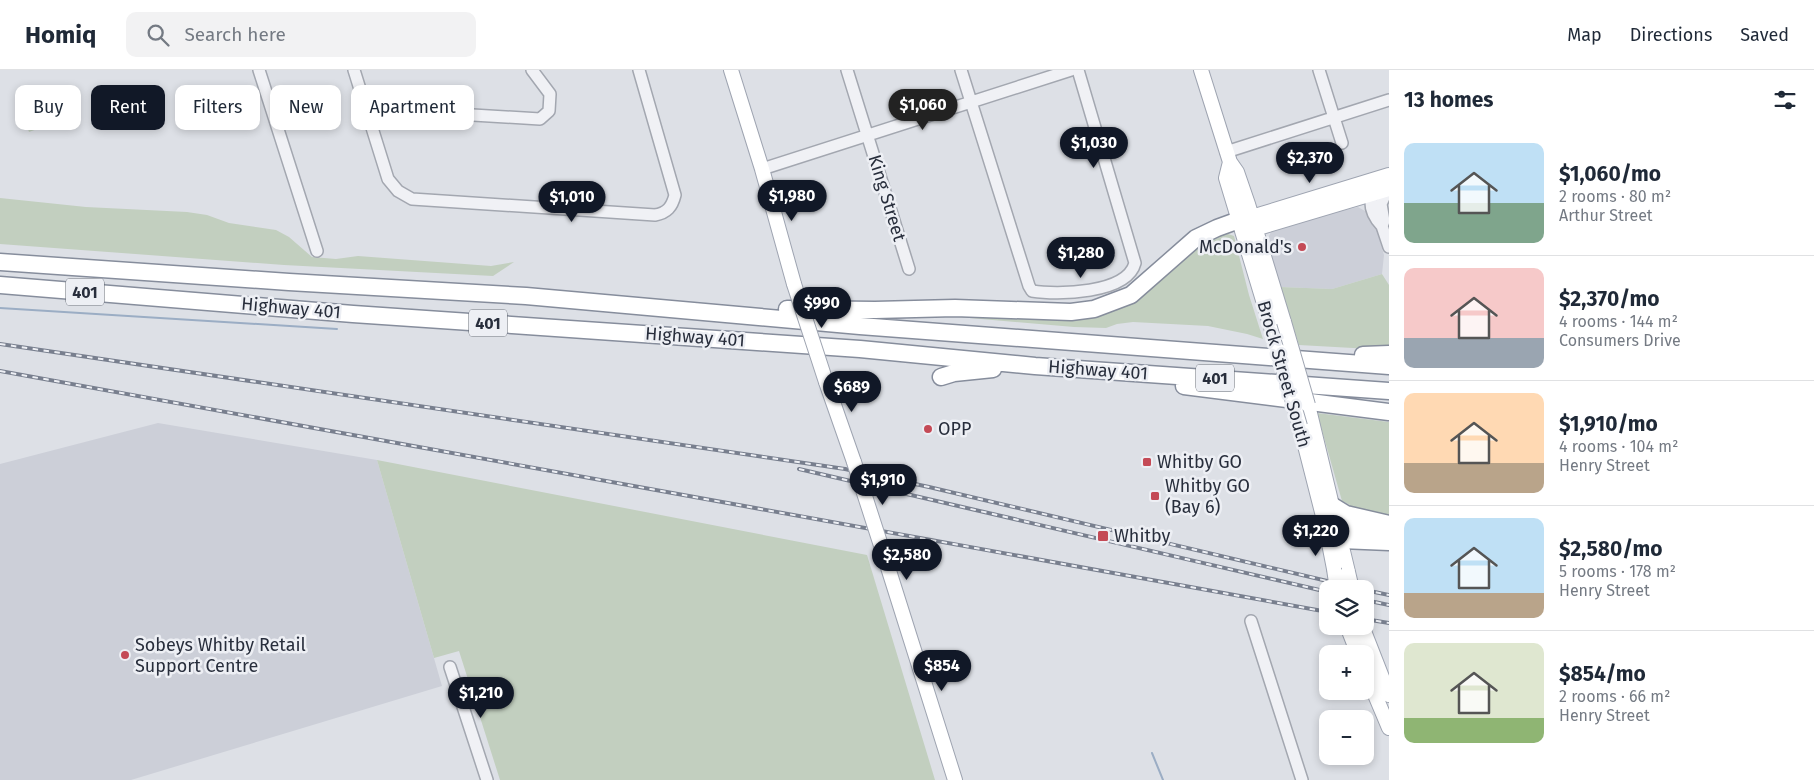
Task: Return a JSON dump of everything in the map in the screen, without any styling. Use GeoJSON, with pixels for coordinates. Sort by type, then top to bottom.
{"type":"FeatureCollection","features":[{"type":"Feature","properties":{"kind":"highway"},"geometry":{"type":"LineString","coordinates":[[526,296],[743,308],[875,310],[955,308],[1084,311],[1111,304],[1131,295],[1196,238],[1217,228],[1248,225]]}},
{"type":"Feature","properties":{"kind":"highway","name":"Highway 401"},"geometry":{"type":"LineString","coordinates":[[0,262],[526,296],[860,326],[1389,366]]}},
{"type":"Feature","properties":{"kind":"highway","name":"Highway 401"},"geometry":{"type":"LineString","coordinates":[[0,285],[363,314],[860,349],[1038,366],[1389,391]]}},
{"type":"Feature","properties":{"kind":"highway"},"geometry":{"type":"LineString","coordinates":[[1123,346],[1323,355],[1389,354]]}},
{"type":"Feature","properties":{"kind":"highway"},"geometry":{"type":"LineString","coordinates":[[941,377],[954,373],[1038,366],[1223,392],[1389,412]]}},
{"type":"Feature","properties":{"kind":"highway"},"geometry":{"type":"LineString","coordinates":[[1333,506],[1346,514],[1389,524]]}},
{"type":"Feature","properties":{"kind":"highway"},"geometry":{"type":"LineString","coordinates":[[1333,534],[1389,530]]}},
{"type":"Feature","properties":{"kind":"highway"},"geometry":{"type":"LineString","coordinates":[[1333,534],[1389,542]]}},
{"type":"Feature","properties":{"kind":"main road"},"geometry":{"type":"LineString","coordinates":[[730,70],[762,169],[794,284],[854,462],[955,780]]}},
{"type":"Feature","properties":{"kind":"main road","name":"Brock Street South"},"geometry":{"type":"LineString","coordinates":[[1200,70],[1228,157],[1226,178],[1248,225],[1284,322],[1308,405],[1307,427],[1333,534],[1350,580]]}},
{"type":"Feature","properties":{"kind":"main road"},"geometry":{"type":"LineString","coordinates":[[1248,225],[1386,183]]}},
{"type":"Feature","properties":{"kind":"main road"},"geometry":{"type":"LineString","coordinates":[[1248,225],[1371,194],[1386,183]]}},
{"type":"Feature","properties":{"kind":"main road","name":"Brock Street South"},"geometry":{"type":"LineString","coordinates":[[1248,225],[1269,321],[1333,506],[1336,580]]}},
{"type":"Feature","properties":{"kind":"main road"},"geometry":{"type":"LineString","coordinates":[[1374,671],[1389,695]]}},
{"type":"Feature","properties":{"kind":"main road"},"geometry":{"type":"LineString","coordinates":[[1374,693],[1389,728]]}},
{"type":"Feature","properties":{"kind":"street"},"geometry":{"type":"LineString","coordinates":[[259,70],[317,251]]}},
{"type":"Feature","properties":{"kind":"street"},"geometry":{"type":"LineString","coordinates":[[354,70],[359,85]]}},
{"type":"Feature","properties":{"kind":"street"},"geometry":{"type":"LineString","coordinates":[[474,115],[540,119],[548,111],[550,94],[532,70]]}},
{"type":"Feature","properties":{"kind":"street"},"geometry":{"type":"LineString","coordinates":[[373,130],[388,179],[398,191],[412,199],[662,214],[673,204],[675,195],[639,70]]}},
{"type":"Feature","properties":{"kind":"street","name":"King Street"},"geometry":{"type":"LineString","coordinates":[[847,70],[910,269]]}},
{"type":"Feature","properties":{"kind":"street"},"geometry":{"type":"LineString","coordinates":[[961,70],[1029,286],[1032,291],[1074,293],[1111,285],[1132,272],[1135,263],[1078,70]]}},
{"type":"Feature","properties":{"kind":"street"},"geometry":{"type":"LineString","coordinates":[[762,169],[1071,70]]}},
{"type":"Feature","properties":{"kind":"street"},"geometry":{"type":"LineString","coordinates":[[1319,70],[1342,143]]}},
{"type":"Feature","properties":{"kind":"street"},"geometry":{"type":"LineString","coordinates":[[1228,157],[1335,117],[1389,100]]}},
{"type":"Feature","properties":{"kind":"street"},"geometry":{"type":"LineString","coordinates":[[1382,226],[1384,221],[1381,204],[1386,183]]}},
{"type":"Feature","properties":{"kind":"street"},"geometry":{"type":"LineString","coordinates":[[1371,194],[1370,204],[1376,220],[1382,226],[1389,247]]}},
{"type":"Feature","properties":{"kind":"street"},"geometry":{"type":"LineString","coordinates":[[1251,621],[1302,780]]}},
{"type":"Feature","properties":{"kind":"street"},"geometry":{"type":"LineString","coordinates":[[450,667],[487,780]]}},
{"type":"Feature","properties":{"kind":"shaded area"},"geometry":{"type":"Polygon","coordinates":[[[1358,207],[1370,214],[1376,228],[1384,255],[1382,274],[1332,289],[1280,287],[1267,243],[1272,230],[1294,222],[1358,207]]]}},
{"type":"Feature","properties":{"kind":"shaded area"},"geometry":{"type":"Polygon","coordinates":[[[158,423],[377,460],[442,686],[131,780],[0,780],[0,464],[158,423]]]}},
{"type":"Feature","properties":{"kind":"green space"},"geometry":{"type":"Polygon","coordinates":[[[0,198],[86,207],[187,212],[207,215],[229,223],[276,230],[289,237],[312,257],[336,259],[358,256],[491,266],[514,262],[493,276],[284,265],[0,244],[0,198]]]}},
{"type":"Feature","properties":{"kind":"green space"},"geometry":{"type":"Polygon","coordinates":[[[1228,234],[1234,236],[1249,295],[1263,339],[1208,326],[1133,322],[1117,324],[1106,328],[1074,327],[924,314],[1090,317],[1121,307],[1158,276],[1202,244],[1216,237],[1228,234]]]}},
{"type":"Feature","properties":{"kind":"green space"},"geometry":{"type":"Polygon","coordinates":[[[1382,274],[1389,285],[1389,350],[1299,345],[1280,287],[1332,289],[1382,274]]]}},
{"type":"Feature","properties":{"kind":"green space"},"geometry":{"type":"Polygon","coordinates":[[[1317,413],[1389,422],[1389,516],[1349,509],[1350,505],[1342,501],[1317,413]]]}},
{"type":"Feature","properties":{"kind":"green space"},"geometry":{"type":"Polygon","coordinates":[[[377,460],[867,555],[935,780],[500,780],[459,651],[434,658],[377,460]]]}},
{"type":"Feature","properties":{"kind":"waterway"},"geometry":{"type":"LineString","coordinates":[[0,308],[337,329]]}},
{"type":"Feature","properties":{"kind":"waterway"},"geometry":{"type":"LineString","coordinates":[[1152,753],[1163,780]]}},
{"type":"Feature","properties":{"kind":"railway"},"geometry":{"type":"LineString","coordinates":[[0,344],[845,469],[1323,580]]}},
{"type":"Feature","properties":{"kind":"railway"},"geometry":{"type":"LineString","coordinates":[[0,371],[1319,610]]}},
{"type":"Feature","properties":{"kind":"railway"},"geometry":{"type":"LineString","coordinates":[[799,469],[1319,590]]}},
{"type":"Feature","properties":{"kind":"railway"},"geometry":{"type":"LineString","coordinates":[[1374,592],[1389,595]]}},
{"type":"Feature","properties":{"kind":"railway"},"geometry":{"type":"LineString","coordinates":[[1374,602],[1389,605]]}},
{"type":"Feature","properties":{"kind":"railway"},"geometry":{"type":"LineString","coordinates":[[1374,620],[1389,623]]}},
{"type":"Feature","properties":{"kind":"place","name":"McDonald's"},"geometry":{"type":"Point","coordinates":[1302,247]}},
{"type":"Feature","properties":{"kind":"place","name":"OPP"},"geometry":{"type":"Point","coordinates":[928,429]}},
{"type":"Feature","properties":{"kind":"place","name":"Whitby GO"},"geometry":{"type":"Point","coordinates":[1147,462]}},
{"type":"Feature","properties":{"kind":"place","name":"Whitby GO (Bay 6)"},"geometry":{"type":"Point","coordinates":[1155,496]}},
{"type":"Feature","properties":{"kind":"place","name":"Whitby"},"geometry":{"type":"Point","coordinates":[1103,536]}},
{"type":"Feature","properties":{"kind":"place","name":"Sobeys Whitby Retail Support Centre"},"geometry":{"type":"Point","coordinates":[125,655]}}]}
